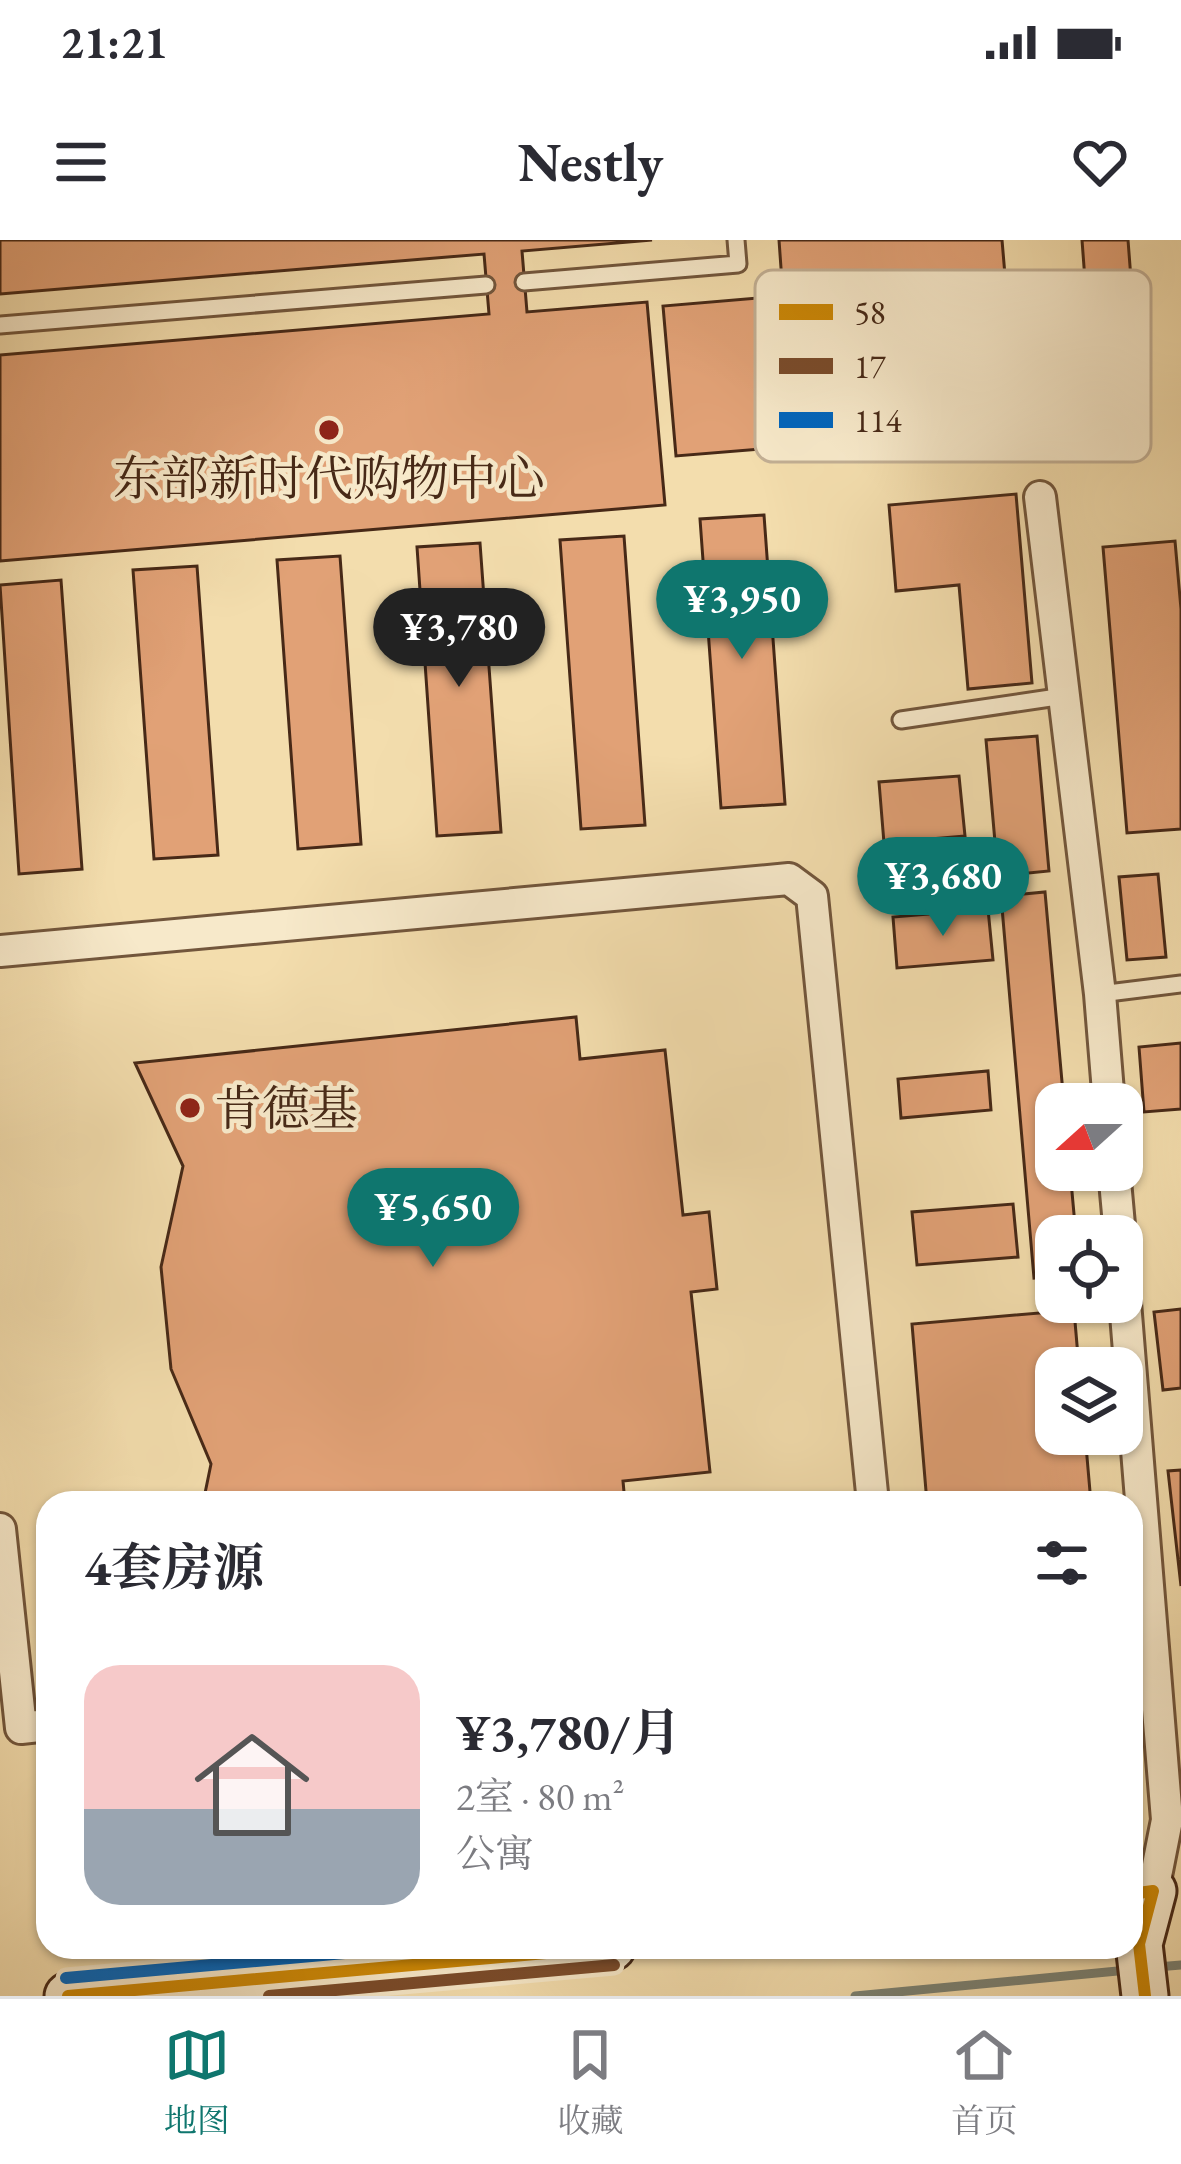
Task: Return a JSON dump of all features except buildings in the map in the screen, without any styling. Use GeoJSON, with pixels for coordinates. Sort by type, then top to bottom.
{"type":"FeatureCollection","features":[{"type":"Feature","properties":{"kind":"street"},"geometry":{"type":"LineString","coordinates":[[1040,497],[1107,1083]]}},
{"type":"Feature","properties":{"kind":"street"},"geometry":{"type":"LineString","coordinates":[[0,951],[789,879],[812,896],[872,1491]]}},
{"type":"Feature","properties":{"kind":"street"},"geometry":{"type":"LineString","coordinates":[[1127,1323],[1140,1491]]}},
{"type":"Feature","properties":{"kind":"street"},"geometry":{"type":"LineString","coordinates":[[1143,1524],[1167,1820],[1143,1931]]}},
{"type":"Feature","properties":{"kind":"street"},"geometry":{"type":"LineString","coordinates":[[0,1529],[23,1727]]}},
{"type":"Feature","properties":{"kind":"street"},"geometry":{"type":"LineString","coordinates":[[68,1996],[479,1959]]}},
{"type":"Feature","properties":{"kind":"street"},"geometry":{"type":"LineString","coordinates":[[1141,1959],[1145,1996]]}},
{"type":"Feature","properties":{"kind":"lane"},"geometry":{"type":"LineString","coordinates":[[524,282],[738,264],[736,240]]}},
{"type":"Feature","properties":{"kind":"lane"},"geometry":{"type":"LineString","coordinates":[[0,326],[486,285]]}},
{"type":"Feature","properties":{"kind":"lane"},"geometry":{"type":"LineString","coordinates":[[902,720],[1064,696]]}},
{"type":"Feature","properties":{"kind":"lane"},"geometry":{"type":"LineString","coordinates":[[1100,994],[1181,984]]}},
{"type":"Feature","properties":{"kind":"waterway"},"geometry":{"type":"LineString","coordinates":[[1157,1967],[1181,1965]]}},
{"type":"Feature","properties":{"kind":"waterway"},"geometry":{"type":"LineString","coordinates":[[855,1996],[1128,1970]]}},
{"type":"Feature","properties":{"kind":"transit line","name":"58"},"geometry":{"type":"LineString","coordinates":[[1143,1892],[1153,1891],[1143,1929]]}},
{"type":"Feature","properties":{"kind":"transit line","name":"114"},"geometry":{"type":"LineString","coordinates":[[66,1978],[277,1959]]}},
{"type":"Feature","properties":{"kind":"transit line","name":"58"},"geometry":{"type":"LineString","coordinates":[[68,1996],[479,1959]]}},
{"type":"Feature","properties":{"kind":"transit line","name":"58"},"geometry":{"type":"LineString","coordinates":[[1141,1959],[1145,1996]]}},
{"type":"Feature","properties":{"kind":"transit line","name":"17"},"geometry":{"type":"LineString","coordinates":[[269,1996],[614,1965]]}},
{"type":"Feature","properties":{"kind":"place","name":"东部新时代购物中心"},"geometry":{"type":"Point","coordinates":[329,430]}},
{"type":"Feature","properties":{"kind":"place","name":"肯德基"},"geometry":{"type":"Point","coordinates":[190,1108]}}]}
